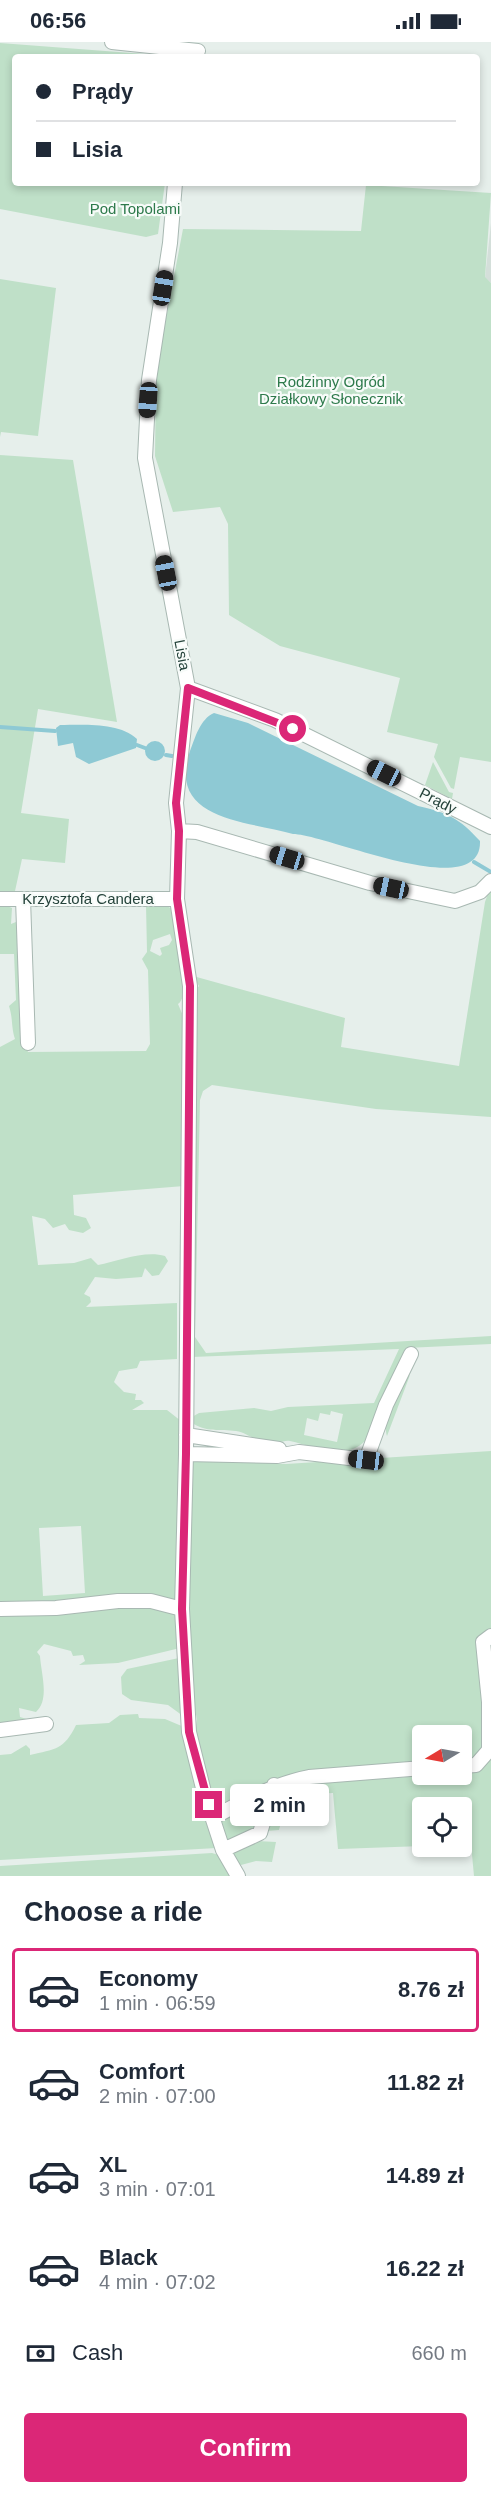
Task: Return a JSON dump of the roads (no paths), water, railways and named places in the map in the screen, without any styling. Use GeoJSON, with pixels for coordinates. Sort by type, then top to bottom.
{"type":"FeatureCollection","features":[{"type":"Feature","properties":{"kind":"street"},"geometry":{"type":"LineString","coordinates":[[112,42],[198,50]]}},
{"type":"Feature","properties":{"kind":"street","name":"Lisia"},"geometry":{"type":"LineString","coordinates":[[175,186],[170,243],[149,380],[145,458],[188,688],[177,777],[179,831],[177,899],[190,986],[186,1454],[182,1609],[189,1732],[204,1792],[223,1850],[238,1876]]}},
{"type":"Feature","properties":{"kind":"street","name":"Prądy"},"geometry":{"type":"LineString","coordinates":[[188,688],[275,720],[491,826]]}},
{"type":"Feature","properties":{"kind":"street"},"geometry":{"type":"LineString","coordinates":[[179,831],[197,832],[370,883],[455,901],[480,892],[491,881]]}},
{"type":"Feature","properties":{"kind":"street","name":"Krzysztofa Candera"},"geometry":{"type":"LineString","coordinates":[[0,898],[177,899]]}},
{"type":"Feature","properties":{"kind":"street"},"geometry":{"type":"LineString","coordinates":[[23,899],[28,1043]]}},
{"type":"Feature","properties":{"kind":"street"},"geometry":{"type":"LineString","coordinates":[[186,1435],[366,1460],[386,1406],[411,1354]]}},
{"type":"Feature","properties":{"kind":"street"},"geometry":{"type":"LineString","coordinates":[[186,1454],[277,1456],[299,1452]]}},
{"type":"Feature","properties":{"kind":"street"},"geometry":{"type":"LineString","coordinates":[[0,1609],[57,1608],[118,1601],[151,1600],[182,1609]]}},
{"type":"Feature","properties":{"kind":"street"},"geometry":{"type":"LineString","coordinates":[[472,1763],[489,1750],[487,1639]]}},
{"type":"Feature","properties":{"kind":"street"},"geometry":{"type":"LineString","coordinates":[[0,1730],[46,1724]]}},
{"type":"Feature","properties":{"kind":"street"},"geometry":{"type":"LineString","coordinates":[[214,1817],[274,1785],[309,1777],[412,1769]]}},
{"type":"Feature","properties":{"kind":"street"},"geometry":{"type":"LineString","coordinates":[[223,1850],[260,1833],[274,1785]]}},
{"type":"Feature","properties":{"kind":"water"},"geometry":{"type":"Polygon","coordinates":[[[214,713],[248,723],[418,806],[452,818],[466,827],[480,841],[474,859],[456,867],[430,867],[216,814],[200,805],[190,792],[186,774],[190,751],[199,729],[214,713]]]}},
{"type":"Feature","properties":{"kind":"water"},"geometry":{"type":"Polygon","coordinates":[[[60,725],[90,725],[121,730],[137,739],[136,748],[89,764],[76,757],[73,743],[58,746],[56,728],[60,725]]]}},
{"type":"Feature","properties":{"kind":"water"},"geometry":{"type":"Polygon","coordinates":[[[151,741],[159,741],[165,747],[165,755],[159,761],[151,761],[145,755],[145,747],[151,741]]]}},
{"type":"Feature","properties":{"kind":"waterway"},"geometry":{"type":"LineString","coordinates":[[0,727],[55,731]]}},
{"type":"Feature","properties":{"kind":"waterway"},"geometry":{"type":"LineString","coordinates":[[137,745],[145,748]]}},
{"type":"Feature","properties":{"kind":"waterway"},"geometry":{"type":"LineString","coordinates":[[166,755],[172,756]]}},
{"type":"Feature","properties":{"kind":"waterway"},"geometry":{"type":"LineString","coordinates":[[474,862],[491,872]]}},
{"type":"Feature","properties":{"kind":"park label","name":"Pod Topolami"},"geometry":{"type":"Point","coordinates":[135,209]}},
{"type":"Feature","properties":{"kind":"park label","name":"Rodzinny Ogród Działkowy Słonecznik"},"geometry":{"type":"Point","coordinates":[331,390]}}]}
